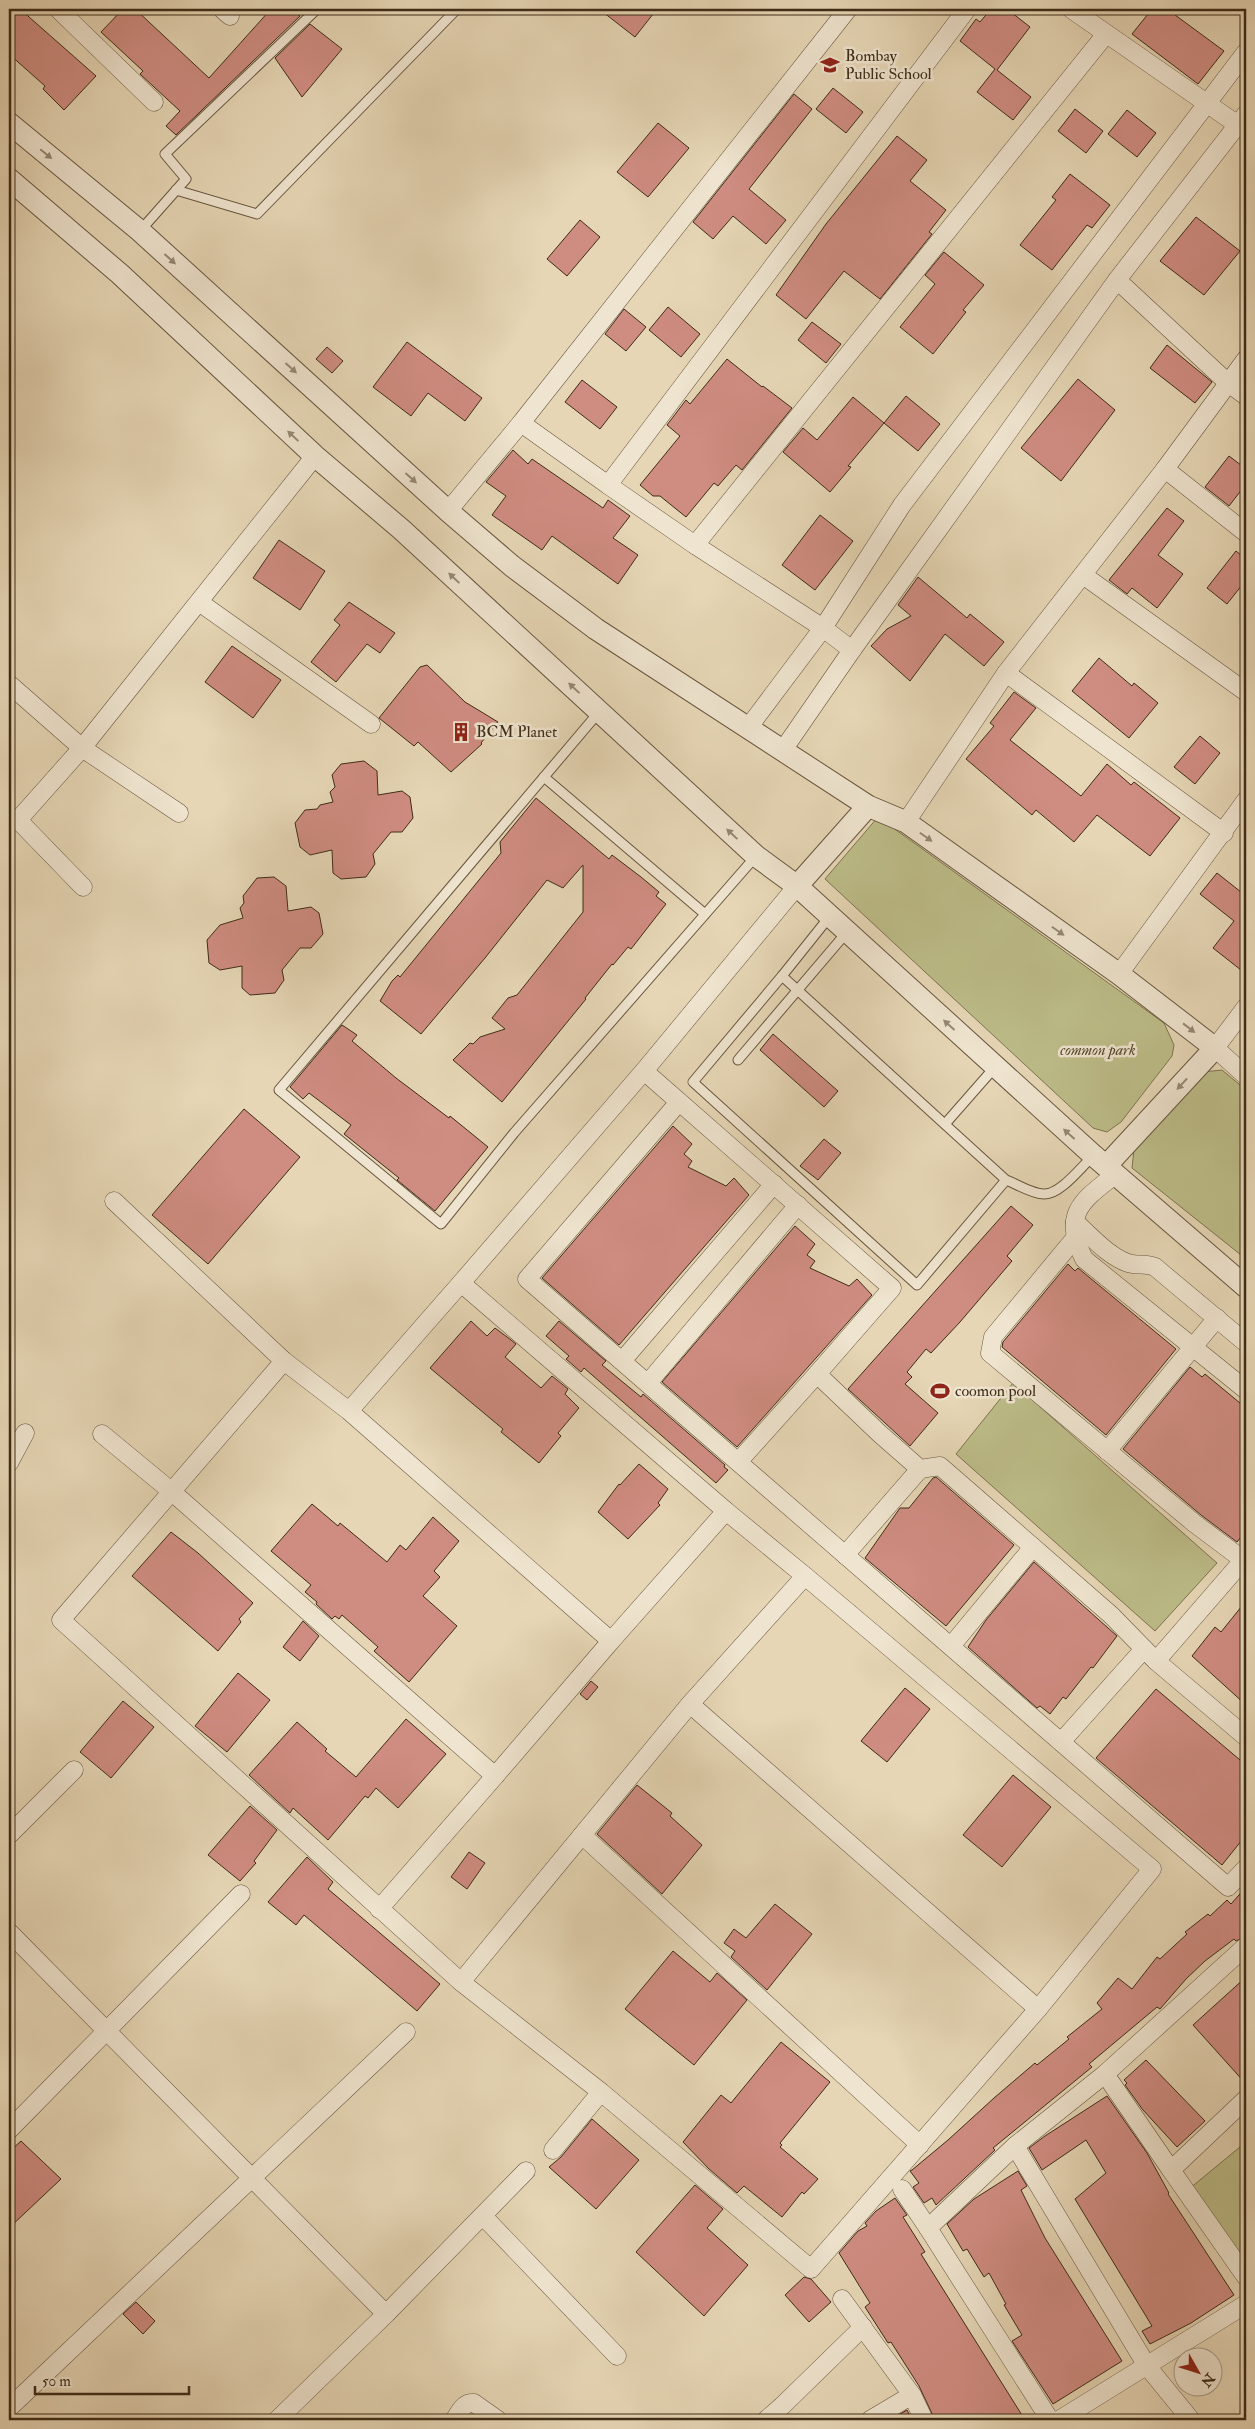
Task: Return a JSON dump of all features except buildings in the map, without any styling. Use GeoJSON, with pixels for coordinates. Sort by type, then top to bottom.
{"type":"FeatureCollection","features":[{"type":"Feature","properties":{"kind":"street"},"geometry":{"type":"LineString","coordinates":[[58,9],[154,102]]}},
{"type":"Feature","properties":{"kind":"street"},"geometry":{"type":"LineString","coordinates":[[448,511],[521,423],[848,9]]}},
{"type":"Feature","properties":{"kind":"street"},"geometry":{"type":"LineString","coordinates":[[608,486],[967,9]]}},
{"type":"Feature","properties":{"kind":"street"},"geometry":{"type":"LineString","coordinates":[[783,750],[852,650],[1117,280],[1242,120],[1207,104],[1071,9]]}},
{"type":"Feature","properties":{"kind":"street"},"geometry":{"type":"LineString","coordinates":[[695,546],[1106,34]]}},
{"type":"Feature","properties":{"kind":"street"},"geometry":{"type":"LineString","coordinates":[[748,728],[823,628],[902,505],[1246,52]]}},
{"type":"Feature","properties":{"kind":"street"},"geometry":{"type":"LineString","coordinates":[[12,132],[140,231],[448,511],[512,566],[596,629],[868,806],[906,822],[1119,974],[1215,1048],[1246,1076]]}},
{"type":"Feature","properties":{"kind":"street"},"geometry":{"type":"LineString","coordinates":[[9,179],[120,274],[315,456],[407,534],[756,856],[797,886],[1105,1165],[1246,1287]]}},
{"type":"Feature","properties":{"kind":"street"},"geometry":{"type":"LineString","coordinates":[[1117,280],[1227,382],[1246,396]]}},
{"type":"Feature","properties":{"kind":"street"},"geometry":{"type":"LineString","coordinates":[[906,822],[1006,673],[1165,469],[1227,382],[1246,359]]}},
{"type":"Feature","properties":{"kind":"street"},"geometry":{"type":"LineString","coordinates":[[521,423],[695,546],[823,628],[852,650]]}},
{"type":"Feature","properties":{"kind":"street"},"geometry":{"type":"LineString","coordinates":[[83,887],[13,822],[82,748],[315,456]]}},
{"type":"Feature","properties":{"kind":"street"},"geometry":{"type":"LineString","coordinates":[[1165,469],[1246,533]]}},
{"type":"Feature","properties":{"kind":"street"},"geometry":{"type":"LineString","coordinates":[[1083,575],[1246,692]]}},
{"type":"Feature","properties":{"kind":"street"},"geometry":{"type":"LineString","coordinates":[[199,602],[371,724]]}},
{"type":"Feature","properties":{"kind":"street"},"geometry":{"type":"LineString","coordinates":[[1006,673],[1224,833]]}},
{"type":"Feature","properties":{"kind":"street"},"geometry":{"type":"LineString","coordinates":[[9,684],[82,748],[179,813]]}},
{"type":"Feature","properties":{"kind":"street"},"geometry":{"type":"LineString","coordinates":[[1119,974],[1224,833],[1246,800]]}},
{"type":"Feature","properties":{"kind":"street"},"geometry":{"type":"LineString","coordinates":[[349,1411],[644,1072],[797,886],[868,806]]}},
{"type":"Feature","properties":{"kind":"street"},"geometry":{"type":"LineString","coordinates":[[1246,1007],[1215,1048],[1105,1165],[1075,1216],[1076,1244],[1084,1259],[1246,1390]]}},
{"type":"Feature","properties":{"kind":"street"},"geometry":{"type":"LineString","coordinates":[[644,1072],[892,1288],[738,1462]]}},
{"type":"Feature","properties":{"kind":"street"},"geometry":{"type":"LineString","coordinates":[[679,1102],[527,1279],[1228,1887],[1246,1868]]}},
{"type":"Feature","properties":{"kind":"street"},"geometry":{"type":"LineString","coordinates":[[622,1361],[774,1184]]}},
{"type":"Feature","properties":{"kind":"street"},"geometry":{"type":"LineString","coordinates":[[114,1201],[284,1361],[349,1411],[611,1641]]}},
{"type":"Feature","properties":{"kind":"street"},"geometry":{"type":"LineString","coordinates":[[648,1383],[798,1205]]}},
{"type":"Feature","properties":{"kind":"street"},"geometry":{"type":"LineString","coordinates":[[1076,1229],[1117,1258],[1130,1264],[1146,1263],[1155,1266],[1246,1343]]}},
{"type":"Feature","properties":{"kind":"street"},"geometry":{"type":"LineString","coordinates":[[1061,1742],[1245,1560],[1194,1522],[990,1353],[993,1337],[1076,1229]]}},
{"type":"Feature","properties":{"kind":"street"},"geometry":{"type":"LineString","coordinates":[[284,1361],[61,1620],[461,1982],[601,2092],[811,2269],[1038,2009],[1152,1869],[726,1511],[461,1284]]}},
{"type":"Feature","properties":{"kind":"street"},"geometry":{"type":"LineString","coordinates":[[1107,1450],[1217,1318]]}},
{"type":"Feature","properties":{"kind":"street"},"geometry":{"type":"LineString","coordinates":[[817,1374],[920,1469]]}},
{"type":"Feature","properties":{"kind":"street"},"geometry":{"type":"LineString","coordinates":[[9,1463],[25,1433]]}},
{"type":"Feature","properties":{"kind":"street"},"geometry":{"type":"LineString","coordinates":[[102,1434],[171,1491],[495,1776]]}},
{"type":"Feature","properties":{"kind":"street"},"geometry":{"type":"LineString","coordinates":[[845,1554],[920,1469],[940,1466],[1111,1616],[1150,1655],[1246,1738]]}},
{"type":"Feature","properties":{"kind":"street"},"geometry":{"type":"LineString","coordinates":[[379,1909],[726,1511]]}},
{"type":"Feature","properties":{"kind":"street"},"geometry":{"type":"LineString","coordinates":[[951,1646],[1033,1547]]}},
{"type":"Feature","properties":{"kind":"street"},"geometry":{"type":"LineString","coordinates":[[461,1982],[690,1704],[805,1576]]}},
{"type":"Feature","properties":{"kind":"street"},"geometry":{"type":"LineString","coordinates":[[690,1704],[1038,2009]]}},
{"type":"Feature","properties":{"kind":"street"},"geometry":{"type":"LineString","coordinates":[[9,1835],[74,1770]]}},
{"type":"Feature","properties":{"kind":"street"},"geometry":{"type":"LineString","coordinates":[[582,1834],[920,2145]]}},
{"type":"Feature","properties":{"kind":"street"},"geometry":{"type":"LineString","coordinates":[[9,2130],[241,1894]]}},
{"type":"Feature","properties":{"kind":"street"},"geometry":{"type":"LineString","coordinates":[[9,1932],[386,2314]]}},
{"type":"Feature","properties":{"kind":"street"},"geometry":{"type":"LineString","coordinates":[[928,2228],[1015,2146],[1105,2074],[1246,1946]]}},
{"type":"Feature","properties":{"kind":"street"},"geometry":{"type":"LineString","coordinates":[[9,2408],[253,2179],[406,2032]]}},
{"type":"Feature","properties":{"kind":"street"},"geometry":{"type":"LineString","coordinates":[[1105,2074],[1246,2277]]}},
{"type":"Feature","properties":{"kind":"street"},"geometry":{"type":"LineString","coordinates":[[553,2150],[601,2092]]}},
{"type":"Feature","properties":{"kind":"street"},"geometry":{"type":"LineString","coordinates":[[1172,2170],[1246,2099]]}},
{"type":"Feature","properties":{"kind":"street"},"geometry":{"type":"LineString","coordinates":[[1015,2146],[1147,2366],[1191,2420]]}},
{"type":"Feature","properties":{"kind":"street"},"geometry":{"type":"LineString","coordinates":[[276,2420],[386,2314],[526,2171]]}},
{"type":"Feature","properties":{"kind":"street"},"geometry":{"type":"LineString","coordinates":[[902,2189],[1050,2420]]}},
{"type":"Feature","properties":{"kind":"street"},"geometry":{"type":"LineString","coordinates":[[483,2216],[617,2356]]}},
{"type":"Feature","properties":{"kind":"street"},"geometry":{"type":"LineString","coordinates":[[842,2299],[912,2395],[924,2420]]}},
{"type":"Feature","properties":{"kind":"street"},"geometry":{"type":"LineString","coordinates":[[1059,2420],[1246,2304]]}},
{"type":"Feature","properties":{"kind":"street"},"geometry":{"type":"LineString","coordinates":[[766,2420],[863,2327]]}},
{"type":"Feature","properties":{"kind":"street"},"geometry":{"type":"LineString","coordinates":[[870,2420],[912,2395]]}},
{"type":"Feature","properties":{"kind":"street"},"geometry":{"type":"LineString","coordinates":[[454,2420],[469,2402],[474,2403],[498,2420]]}},
{"type":"Feature","properties":{"kind":"street"},"geometry":{"type":"LineString","coordinates":[[9,2414],[14,2420]]}},
{"type":"Feature","properties":{"kind":"lane"},"geometry":{"type":"LineString","coordinates":[[140,231],[186,179],[165,154],[317,9]]}},
{"type":"Feature","properties":{"kind":"lane"},"geometry":{"type":"LineString","coordinates":[[176,190],[257,214],[457,9]]}},
{"type":"Feature","properties":{"kind":"lane"},"geometry":{"type":"LineString","coordinates":[[599,712],[279,1090],[441,1224],[514,1133],[756,856]]}},
{"type":"Feature","properties":{"kind":"lane"},"geometry":{"type":"LineString","coordinates":[[544,777],[705,914]]}},
{"type":"Feature","properties":{"kind":"lane"},"geometry":{"type":"LineString","coordinates":[[830,916],[692,1082],[917,1285],[1006,1180]]}},
{"type":"Feature","properties":{"kind":"lane"},"geometry":{"type":"LineString","coordinates":[[738,1060],[847,932]]}},
{"type":"Feature","properties":{"kind":"lane"},"geometry":{"type":"LineString","coordinates":[[782,976],[1006,1180],[1042,1194],[1053,1193],[1105,1165]]}},
{"type":"Feature","properties":{"kind":"lane"},"geometry":{"type":"LineString","coordinates":[[945,1124],[996,1067]]}},
{"type":"Feature","properties":{"kind":"green space","name":"common park"},"geometry":{"type":"Polygon","coordinates":[[[878,817],[1164,1023],[1174,1045],[1172,1056],[1121,1122],[1107,1132],[1093,1128],[825,879],[878,817]]]}},
{"type":"Feature","properties":{"kind":"green space"},"geometry":{"type":"Polygon","coordinates":[[[1222,1070],[1246,1090],[1246,1259],[1132,1168],[1134,1149],[1203,1072],[1222,1070]]]}},
{"type":"Feature","properties":{"kind":"green space"},"geometry":{"type":"Polygon","coordinates":[[[1013,1383],[1217,1563],[1155,1631],[956,1454],[1013,1383]]]}},
{"type":"Feature","properties":{"kind":"green space"},"geometry":{"type":"Polygon","coordinates":[[[1246,2142],[1246,2275],[1189,2189],[1246,2142]]]}},
{"type":"Feature","properties":{"kind":"place","name":"Bombay Public School"},"geometry":{"type":"Point","coordinates":[830,65]}},
{"type":"Feature","properties":{"kind":"place","name":"BCM Planet"},"geometry":{"type":"Point","coordinates":[461,732]}},
{"type":"Feature","properties":{"kind":"place","name":"coomon pool"},"geometry":{"type":"Point","coordinates":[940,1391]}}]}
